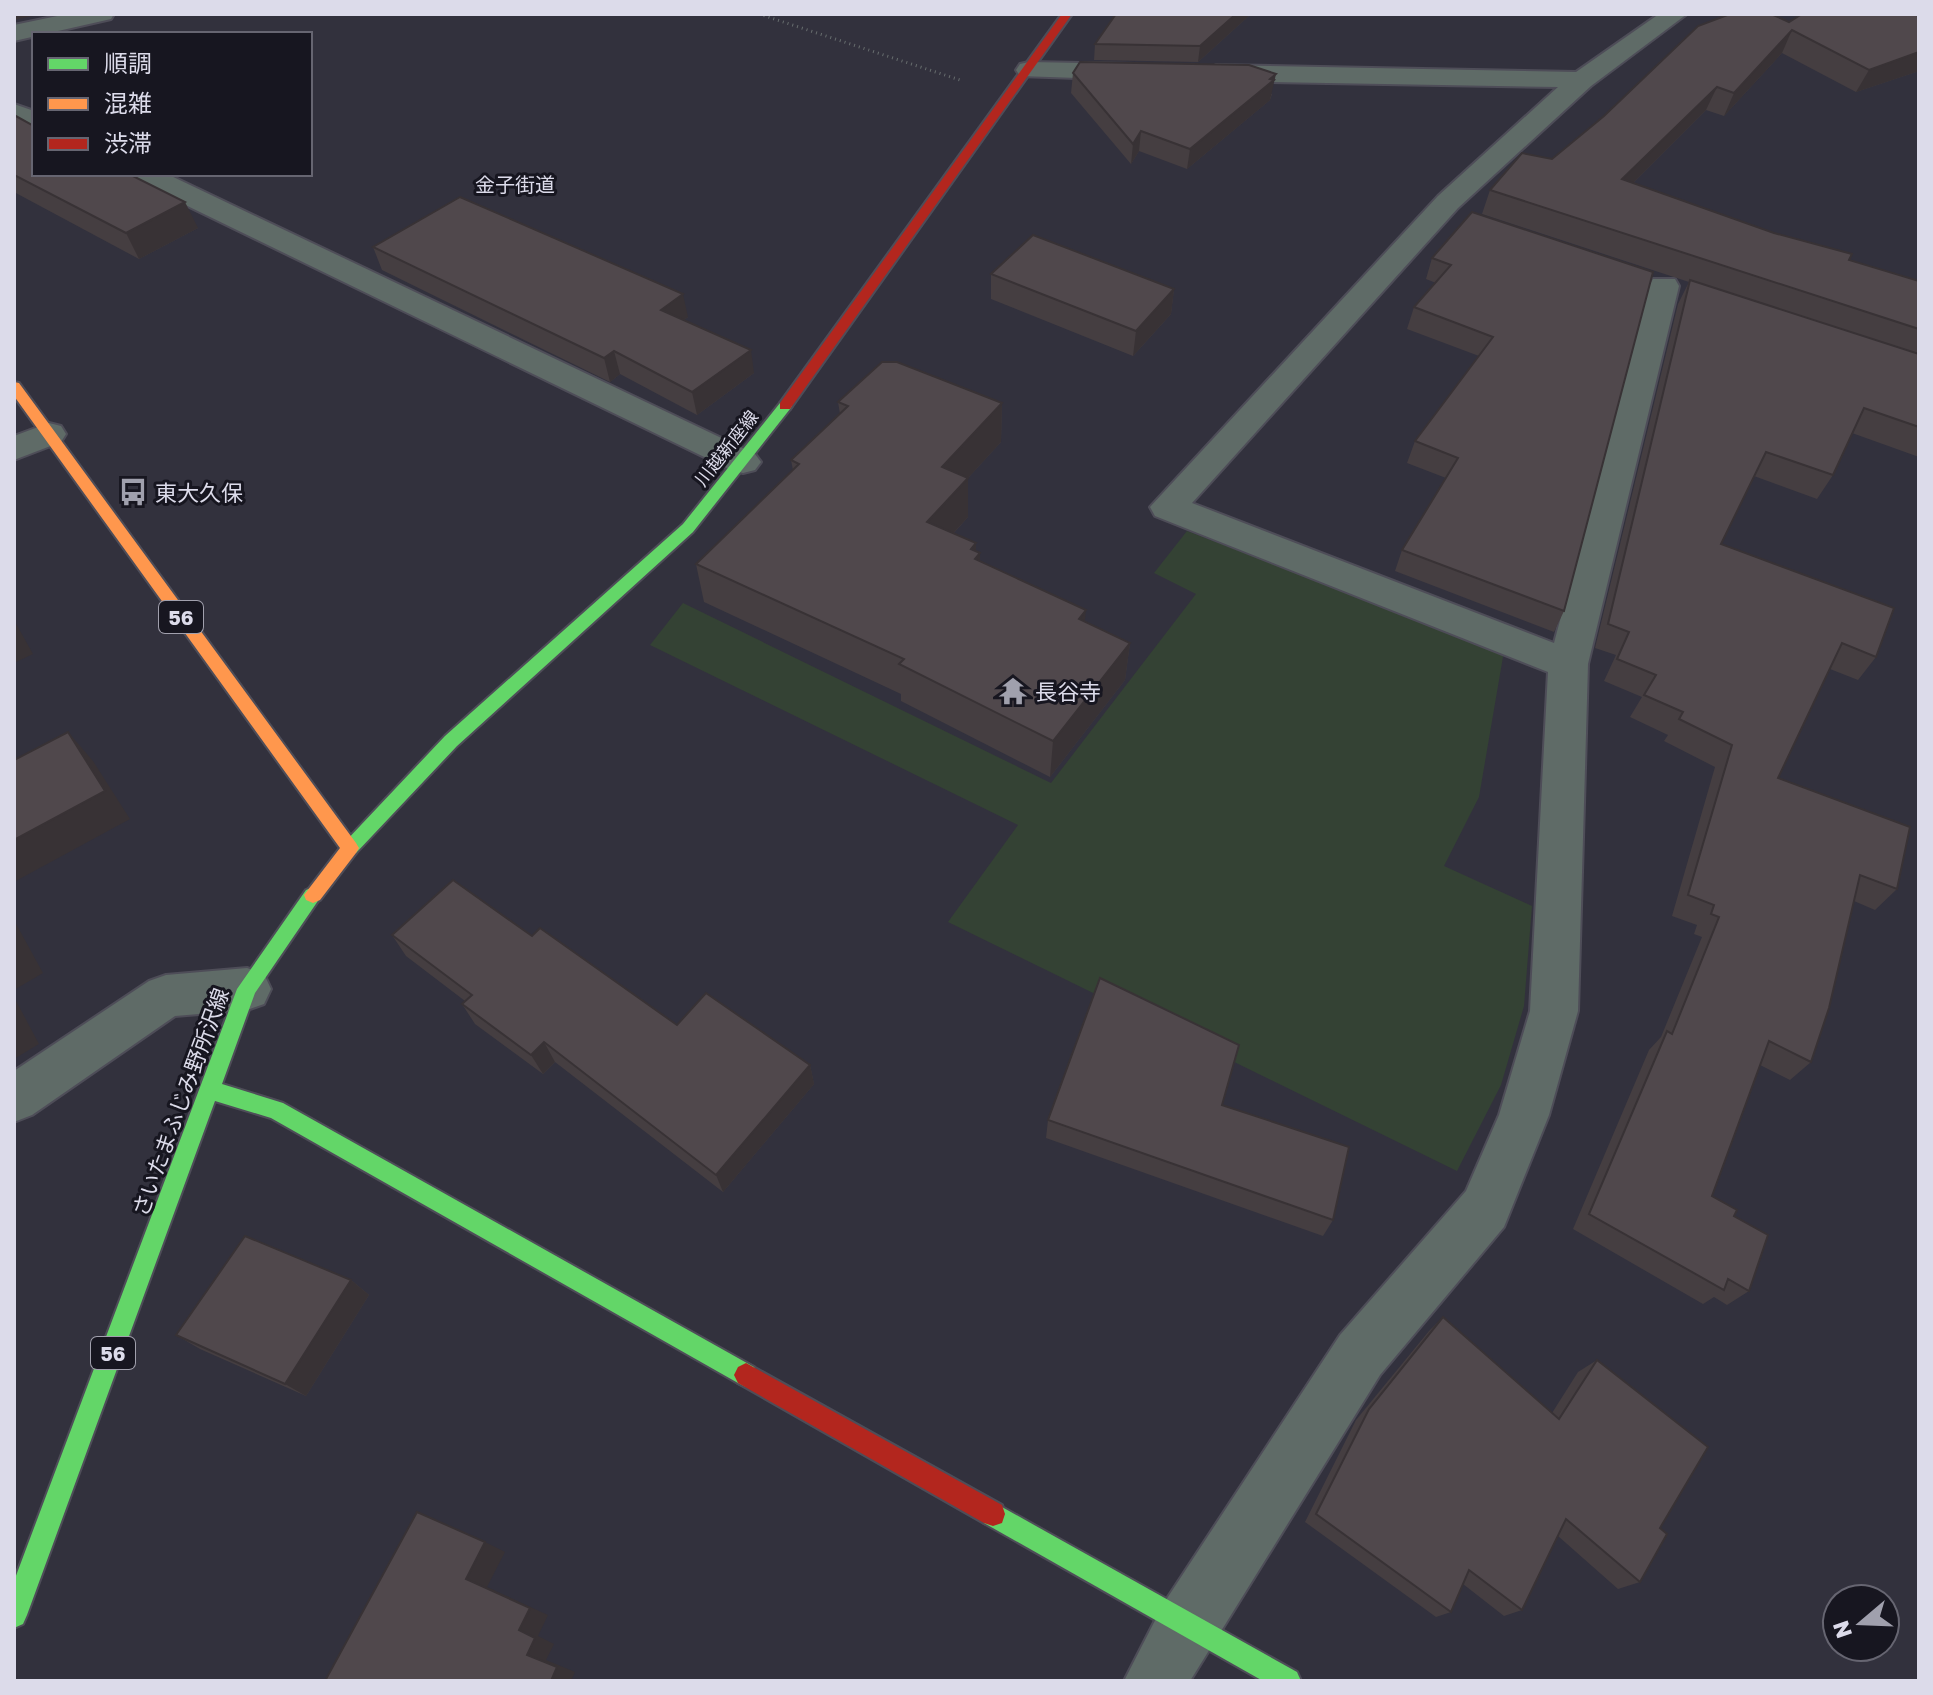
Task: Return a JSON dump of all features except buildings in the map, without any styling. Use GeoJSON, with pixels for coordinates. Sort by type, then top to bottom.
{"type":"FeatureCollection","features":[{"type":"Feature","properties":{"kind":"main road","name":"川越新座線"},"geometry":{"type":"LineString","coordinates":[[350,848],[451,741],[688,528],[743,462],[1067,14]]}},
{"type":"Feature","properties":{"kind":"main road","name":"56"},"geometry":{"type":"LineString","coordinates":[[14,386],[350,848]]}},
{"type":"Feature","properties":{"kind":"main road","name":"さいたまふじみ野所沢線"},"geometry":{"type":"LineString","coordinates":[[14,1615],[247,989],[295,918],[350,848]]}},
{"type":"Feature","properties":{"kind":"main road"},"geometry":{"type":"LineString","coordinates":[[210,1090],[276,1110],[337,1143],[1288,1681]]}},
{"type":"Feature","properties":{"kind":"street"},"geometry":{"type":"LineString","coordinates":[[14,33],[102,14]]}},
{"type":"Feature","properties":{"kind":"street"},"geometry":{"type":"LineString","coordinates":[[1568,664],[1168,507],[1454,217],[1582,80],[1675,14]]}},
{"type":"Feature","properties":{"kind":"street"},"geometry":{"type":"LineString","coordinates":[[1029,70],[1156,72]]}},
{"type":"Feature","properties":{"kind":"street"},"geometry":{"type":"LineString","coordinates":[[1187,73],[1582,80]]}},
{"type":"Feature","properties":{"kind":"street"},"geometry":{"type":"LineString","coordinates":[[148,176],[743,462]]}},
{"type":"Feature","properties":{"kind":"street"},"geometry":{"type":"LineString","coordinates":[[1156,1681],[1186,1625],[1360,1355],[1485,1209],[1524,1115],[1554,1011],[1568,664],[1664,286]]}},
{"type":"Feature","properties":{"kind":"street"},"geometry":{"type":"LineString","coordinates":[[14,449],[49,434]]}},
{"type":"Feature","properties":{"kind":"street"},"geometry":{"type":"LineString","coordinates":[[14,1099],[166,996],[247,989]]}},
{"type":"Feature","properties":{"kind":"path"},"geometry":{"type":"LineString","coordinates":[[759,14],[1010,96]]}},
{"type":"Feature","properties":{"kind":"green space"},"geometry":{"type":"Polygon","coordinates":[[[1187,531],[1504,651],[1479,797],[1444,866],[1532,906],[1524,1006],[1501,1085],[1457,1171],[948,922],[1018,825],[650,645],[683,603],[1051,783],[1196,594],[1154,573],[1187,531]]]}},
{"type":"Feature","properties":{"kind":"traffic: fast"},"geometry":{"type":"LineString","coordinates":[[350,848],[451,741],[688,528],[785,406]]}},
{"type":"Feature","properties":{"kind":"traffic: fast"},"geometry":{"type":"LineString","coordinates":[[14,1615],[247,989],[313,895]]}},
{"type":"Feature","properties":{"kind":"traffic: fast"},"geometry":{"type":"LineString","coordinates":[[210,1090],[276,1110],[746,1375]]}},
{"type":"Feature","properties":{"kind":"traffic: fast"},"geometry":{"type":"LineString","coordinates":[[993,1514],[1288,1681]]}},
{"type":"Feature","properties":{"kind":"traffic: slow"},"geometry":{"type":"LineString","coordinates":[[14,386],[350,848],[313,895]]}},
{"type":"Feature","properties":{"kind":"traffic: jam"},"geometry":{"type":"LineString","coordinates":[[785,406],[1067,14]]}},
{"type":"Feature","properties":{"kind":"traffic: jam"},"geometry":{"type":"LineString","coordinates":[[746,1375],[993,1514]]}},
{"type":"Feature","properties":{"kind":"place","name":"東大久保"},"geometry":{"type":"Point","coordinates":[133,492]}},
{"type":"Feature","properties":{"kind":"place","name":"長谷寺"},"geometry":{"type":"Point","coordinates":[1013,691]}},
{"type":"Feature","properties":{"kind":"district","name":"金子街道"},"geometry":{"type":"Point","coordinates":[515,184]}}]}
